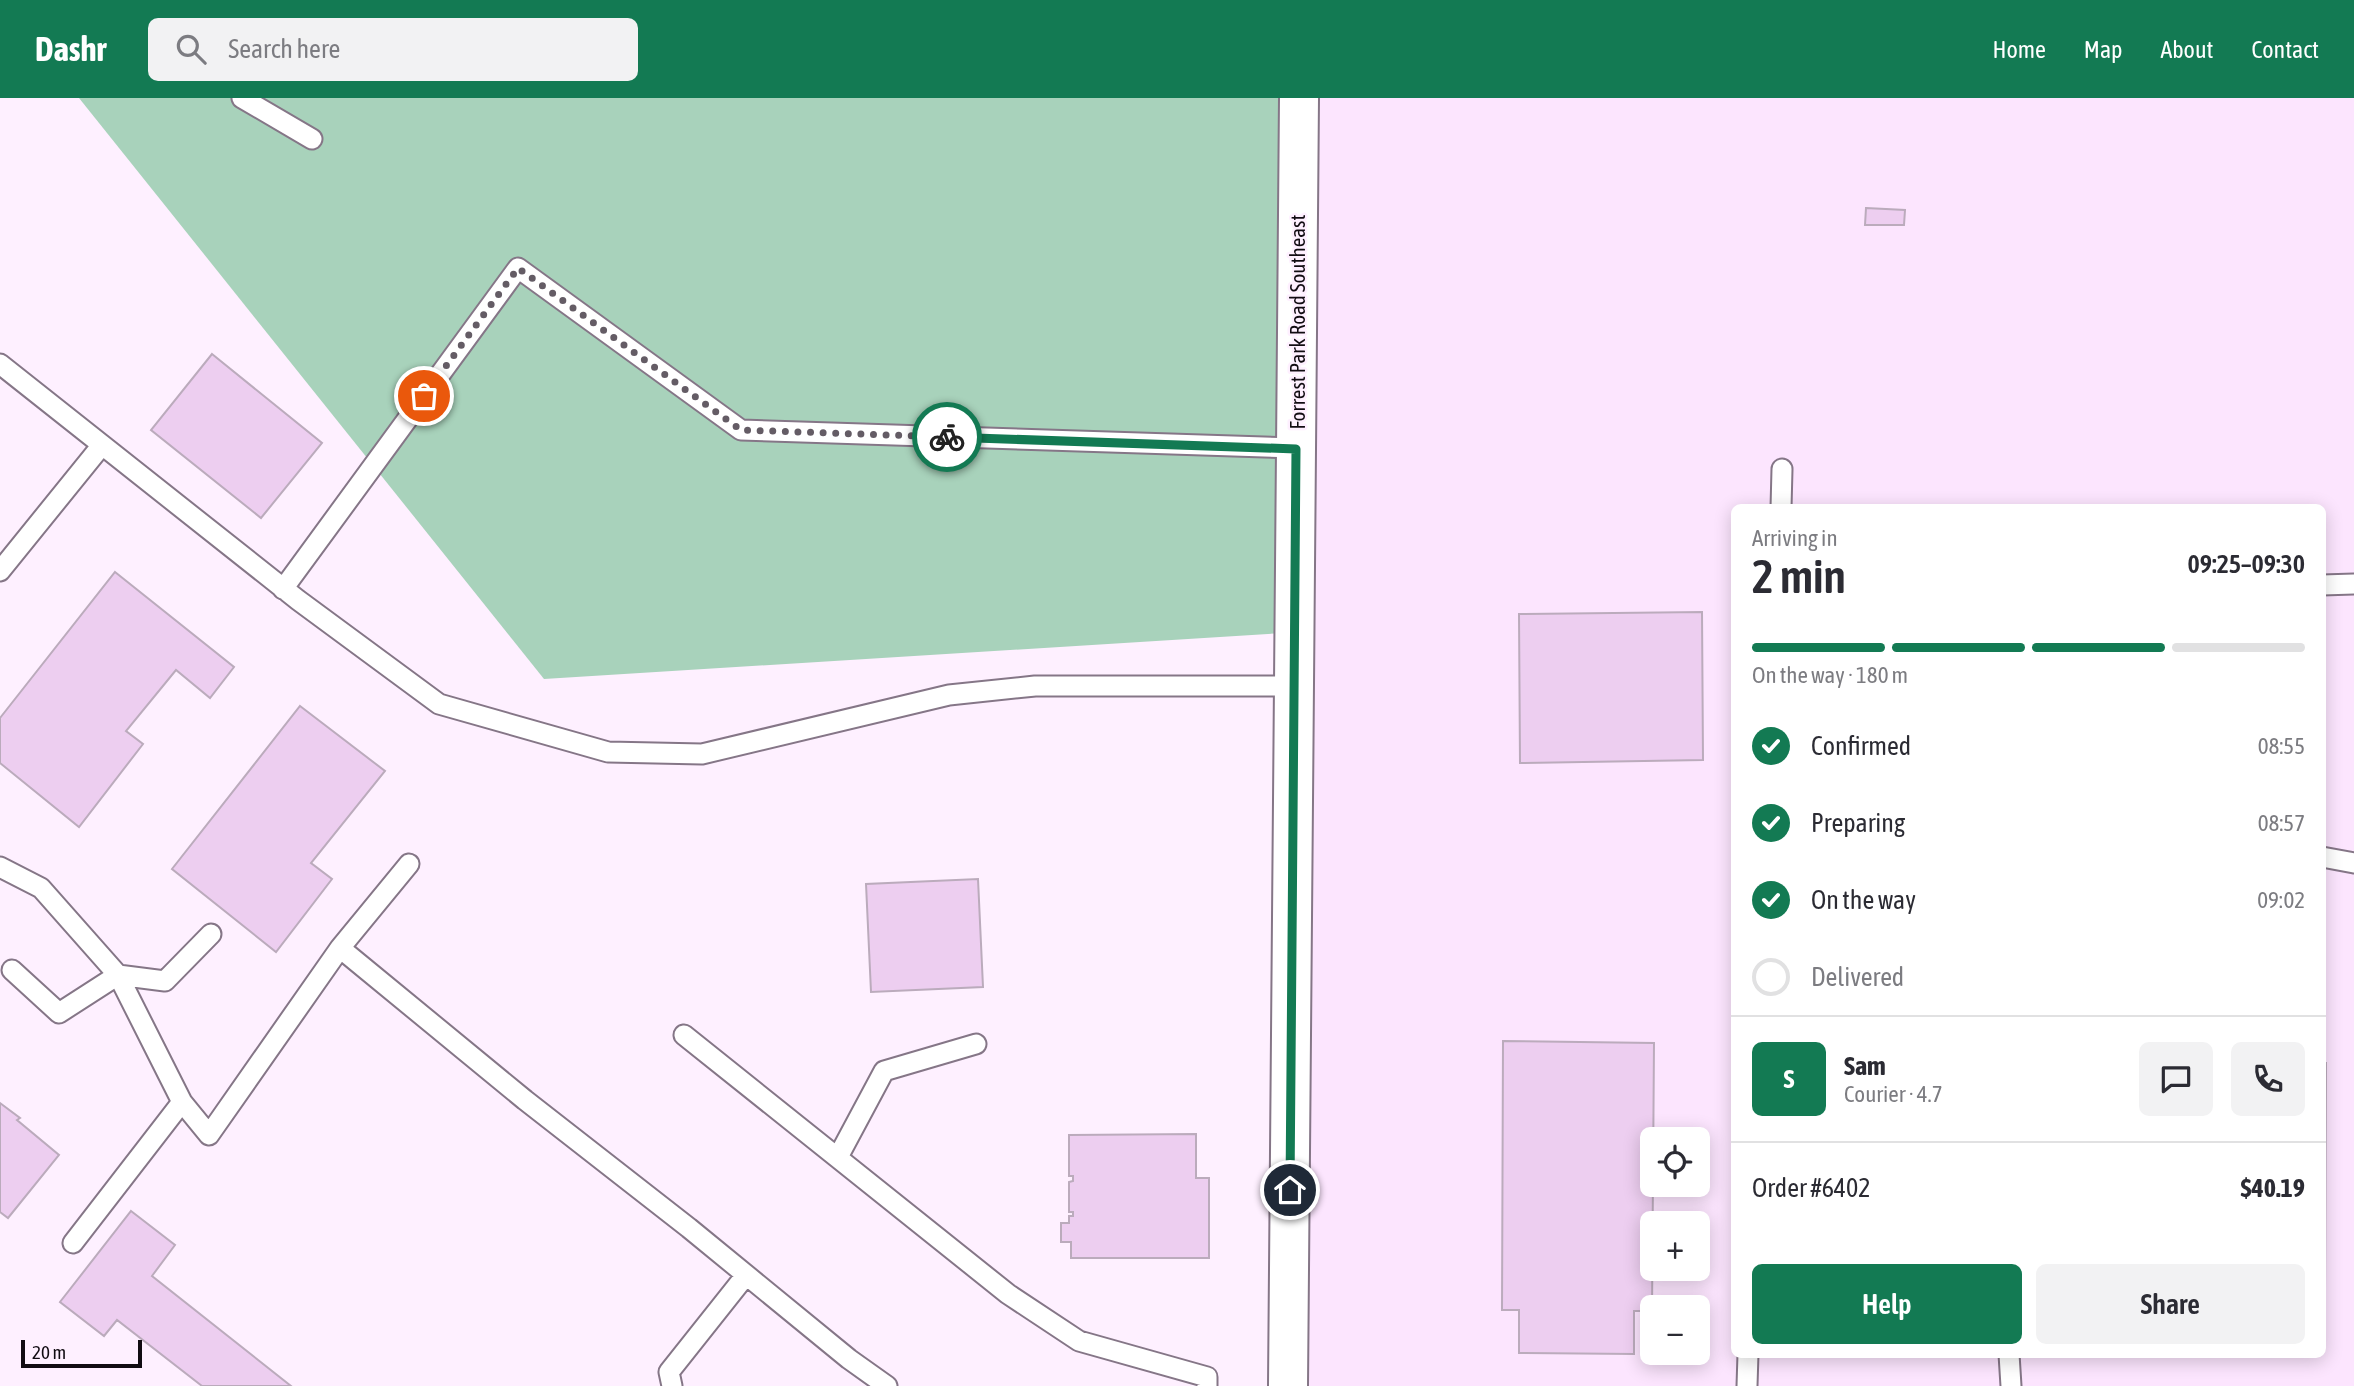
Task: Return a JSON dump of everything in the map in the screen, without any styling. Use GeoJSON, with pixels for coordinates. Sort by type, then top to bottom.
{"type":"FeatureCollection","features":[{"type":"Feature","properties":{"kind":"street","name":"Forrest Park Road Southeast"},"geometry":{"type":"LineString","coordinates":[[1288,1386],[1298,98]]}},
{"type":"Feature","properties":{"kind":"lane"},"geometry":{"type":"LineString","coordinates":[[242,98],[312,139]]}},
{"type":"Feature","properties":{"kind":"lane"},"geometry":{"type":"LineString","coordinates":[[284,589],[518,268],[741,430],[1296,449]]}},
{"type":"Feature","properties":{"kind":"lane"},"geometry":{"type":"LineString","coordinates":[[0,364],[284,589],[439,704],[608,751],[702,754],[949,695],[1035,686],[1294,686]]}},
{"type":"Feature","properties":{"kind":"lane"},"geometry":{"type":"LineString","coordinates":[[0,571],[102,445]]}},
{"type":"Feature","properties":{"kind":"lane"},"geometry":{"type":"LineString","coordinates":[[1781,504],[1783,469]]}},
{"type":"Feature","properties":{"kind":"lane"},"geometry":{"type":"LineString","coordinates":[[2326,585],[2354,584]]}},
{"type":"Feature","properties":{"kind":"lane"},"geometry":{"type":"LineString","coordinates":[[2326,858],[2354,863]]}},
{"type":"Feature","properties":{"kind":"lane"},"geometry":{"type":"LineString","coordinates":[[0,867],[41,888],[118,975],[182,1102],[209,1135],[340,948],[409,864]]}},
{"type":"Feature","properties":{"kind":"lane"},"geometry":{"type":"LineString","coordinates":[[12,970],[58,1013],[118,975],[165,981],[211,934]]}},
{"type":"Feature","properties":{"kind":"lane"},"geometry":{"type":"LineString","coordinates":[[340,948],[525,1100],[849,1359],[887,1386]]}},
{"type":"Feature","properties":{"kind":"lane"},"geometry":{"type":"LineString","coordinates":[[684,1035],[1009,1294],[1079,1341],[1207,1377],[1207,1386]]}},
{"type":"Feature","properties":{"kind":"lane"},"geometry":{"type":"LineString","coordinates":[[838,1157],[884,1071],[976,1044]]}},
{"type":"Feature","properties":{"kind":"lane"},"geometry":{"type":"LineString","coordinates":[[73,1243],[182,1102]]}},
{"type":"Feature","properties":{"kind":"lane"},"geometry":{"type":"LineString","coordinates":[[672,1386],[669,1372],[746,1275]]}},
{"type":"Feature","properties":{"kind":"lane"},"geometry":{"type":"LineString","coordinates":[[1746,1386],[1748,1358]]}},
{"type":"Feature","properties":{"kind":"lane"},"geometry":{"type":"LineString","coordinates":[[2009,1358],[2011,1386]]}},
{"type":"Feature","properties":{"kind":"shaded area"},"geometry":{"type":"Polygon","coordinates":[[[1306,98],[2354,98],[2354,1386],[1287,1386],[1306,98]]]}},
{"type":"Feature","properties":{"kind":"green space"},"geometry":{"type":"Polygon","coordinates":[[[79,98],[1306,98],[1284,633],[544,679],[79,98]]]}},
{"type":"Feature","properties":{"kind":"building"},"geometry":{"type":"Polygon","coordinates":[[[1866,208],[1905,210],[1904,225],[1865,225],[1866,208]]]}},
{"type":"Feature","properties":{"kind":"building"},"geometry":{"type":"Polygon","coordinates":[[[212,354],[322,443],[261,518],[151,430],[212,354]]]}},
{"type":"Feature","properties":{"kind":"building"},"geometry":{"type":"Polygon","coordinates":[[[115,572],[234,667],[210,698],[176,670],[126,731],[143,744],[79,827],[0,763],[0,718],[115,572]]]}},
{"type":"Feature","properties":{"kind":"building"},"geometry":{"type":"Polygon","coordinates":[[[1702,612],[1703,760],[1520,763],[1519,614],[1702,612]]]}},
{"type":"Feature","properties":{"kind":"building"},"geometry":{"type":"Polygon","coordinates":[[[300,706],[385,771],[311,863],[332,879],[276,952],[172,869],[300,706]]]}},
{"type":"Feature","properties":{"kind":"building"},"geometry":{"type":"Polygon","coordinates":[[[978,879],[983,987],[871,992],[866,884],[978,879]]]}},
{"type":"Feature","properties":{"kind":"building"},"geometry":{"type":"Polygon","coordinates":[[[1503,1041],[1654,1043],[1653,1127],[1640,1127],[1640,1197],[1653,1197],[1653,1211],[1640,1211],[1640,1281],[1652,1281],[1652,1295],[1640,1295],[1640,1311],[1634,1311],[1634,1354],[1519,1353],[1519,1310],[1502,1310],[1503,1041]]]}},
{"type":"Feature","properties":{"kind":"building"},"geometry":{"type":"Polygon","coordinates":[[[0,1103],[59,1155],[8,1218],[0,1212],[0,1103]]]}},
{"type":"Feature","properties":{"kind":"building"},"geometry":{"type":"Polygon","coordinates":[[[1196,1134],[1196,1178],[1209,1178],[1209,1258],[1071,1258],[1071,1242],[1061,1242],[1061,1223],[1069,1223],[1069,1216],[1073,1216],[1073,1212],[1069,1212],[1069,1182],[1073,1181],[1073,1176],[1069,1176],[1069,1135],[1196,1134]]]}},
{"type":"Feature","properties":{"kind":"building"},"geometry":{"type":"Polygon","coordinates":[[[131,1211],[175,1245],[152,1276],[291,1386],[202,1386],[117,1320],[104,1336],[60,1302],[131,1211]]]}},
{"type":"Feature","properties":{"kind":"way so far"},"geometry":{"type":"LineString","coordinates":[[424,396],[518,268],[741,430],[947,437]]}},
{"type":"Feature","properties":{"kind":"route"},"geometry":{"type":"LineString","coordinates":[[947,437],[1296,449],[1290,1190]]}}]}
